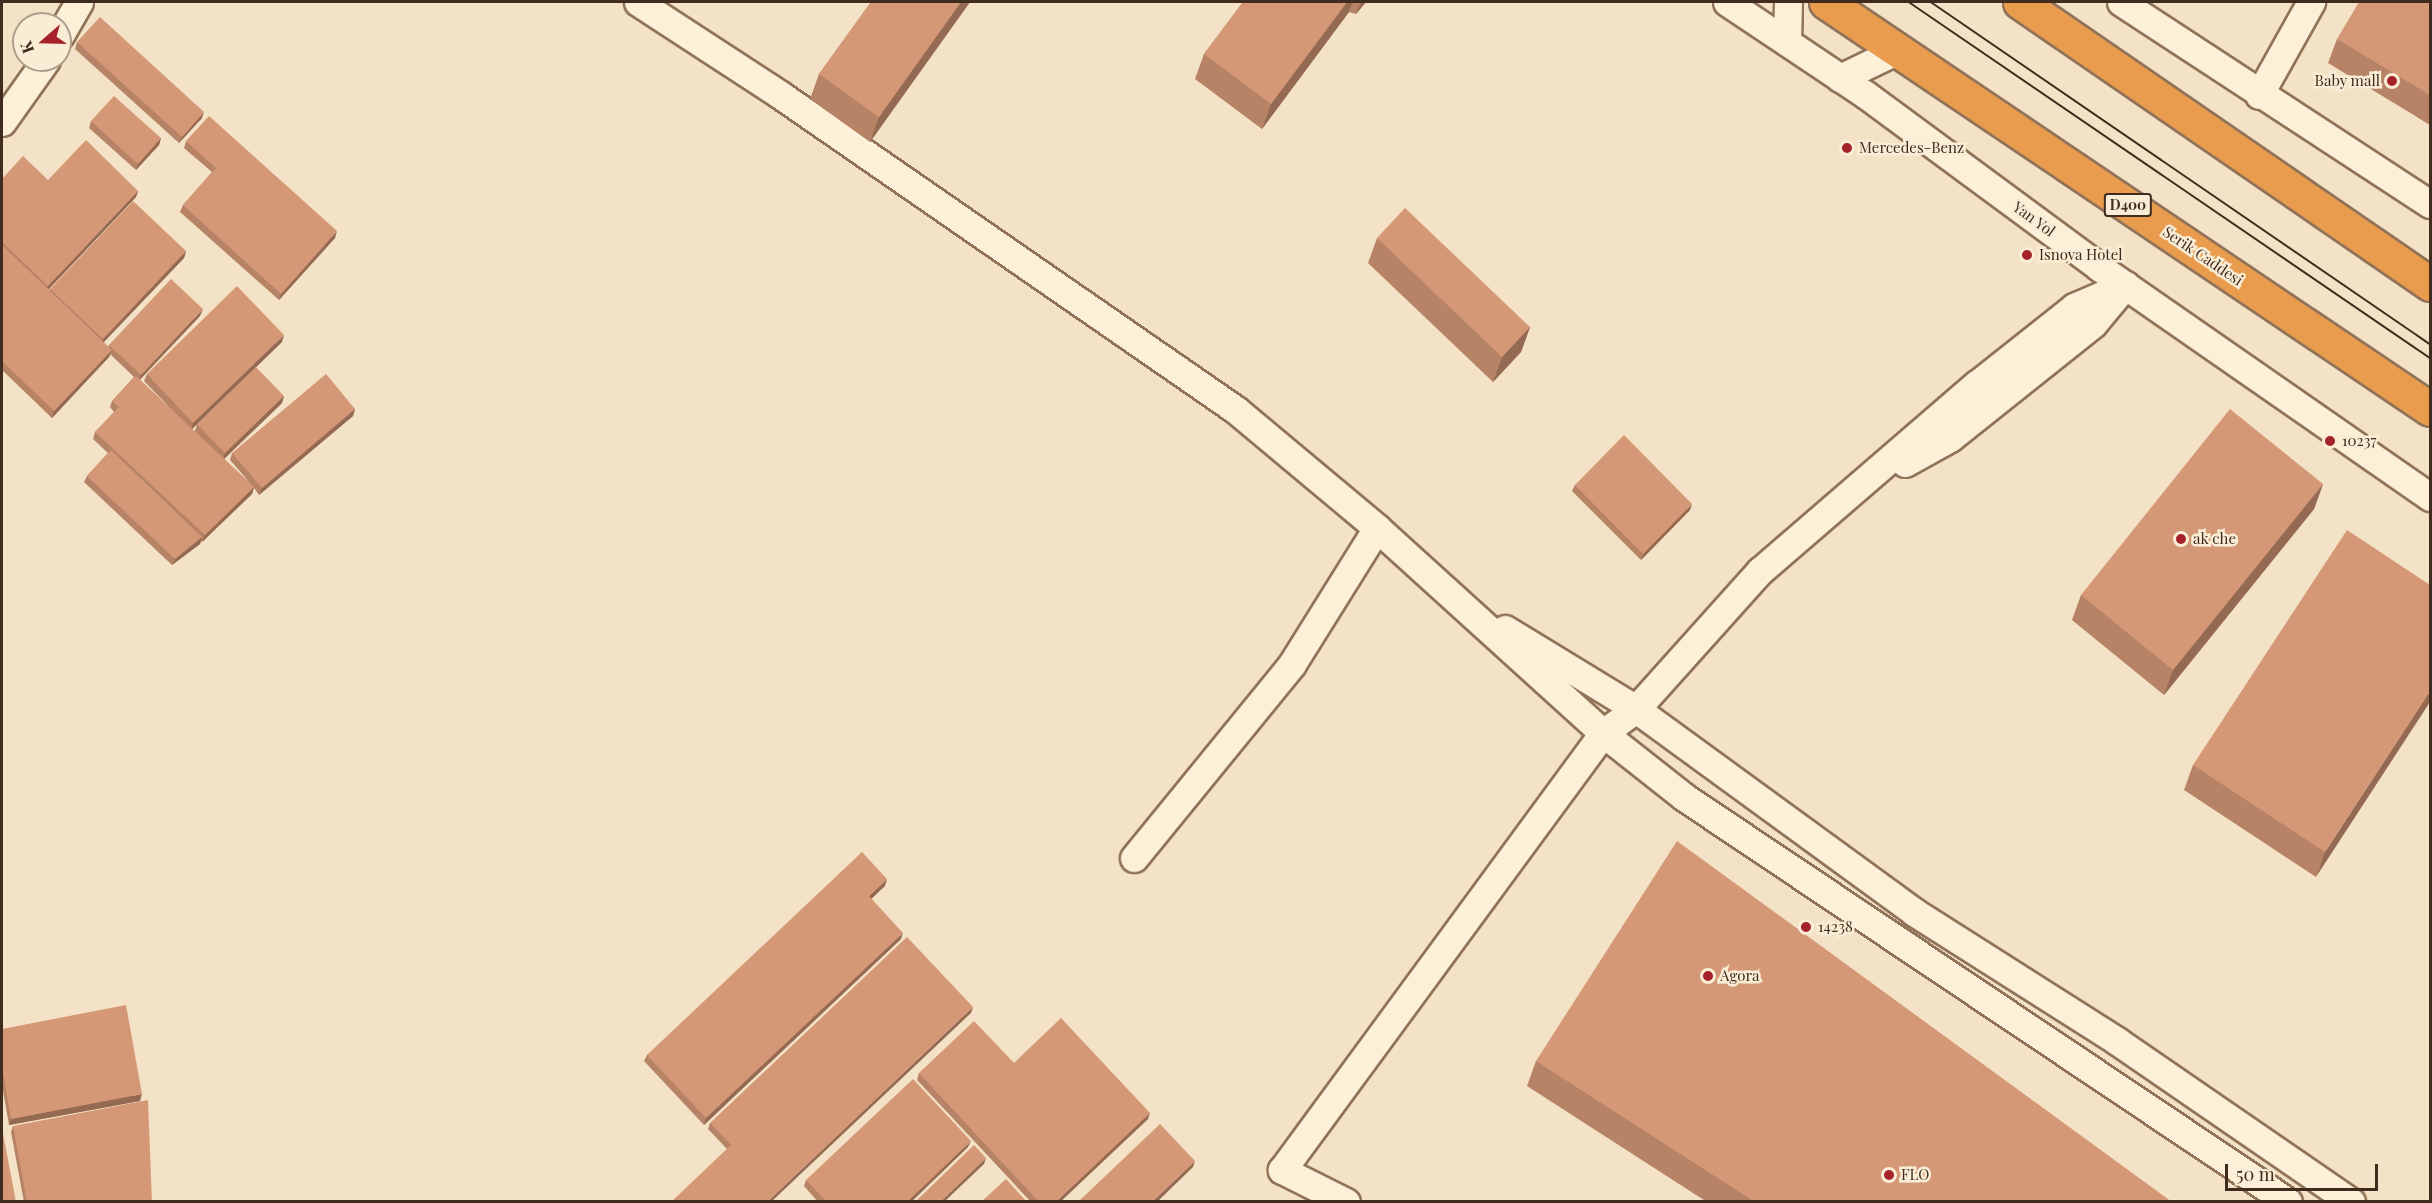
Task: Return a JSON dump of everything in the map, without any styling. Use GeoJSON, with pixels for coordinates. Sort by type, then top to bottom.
{"type":"FeatureCollection","features":[{"type":"Feature","properties":{"kind":"highway","name":"Serik Caddesi"},"geometry":{"type":"LineString","coordinates":[[1826,2],[2430,409]]}},
{"type":"Feature","properties":{"kind":"highway"},"geometry":{"type":"LineString","coordinates":[[2020,2],[2430,284]]}},
{"type":"Feature","properties":{"kind":"street"},"geometry":{"type":"LineString","coordinates":[[72,15],[80,2]]}},
{"type":"Feature","properties":{"kind":"street"},"geometry":{"type":"LineString","coordinates":[[638,2],[779,93],[1236,410],[1377,528],[1603,734],[1684,797],[2288,1202]]}},
{"type":"Feature","properties":{"kind":"street","name":"Yan Yol"},"geometry":{"type":"LineString","coordinates":[[1727,2],[1840,78],[2125,285],[2430,497]]}},
{"type":"Feature","properties":{"kind":"street"},"geometry":{"type":"LineString","coordinates":[[1787,42],[1788,2]]}},
{"type":"Feature","properties":{"kind":"street"},"geometry":{"type":"LineString","coordinates":[[2121,2],[2259,95],[2430,204]]}},
{"type":"Feature","properties":{"kind":"street"},"geometry":{"type":"LineString","coordinates":[[2259,95],[2311,2]]}},
{"type":"Feature","properties":{"kind":"street"},"geometry":{"type":"LineString","coordinates":[[1840,78],[1898,50]]}},
{"type":"Feature","properties":{"kind":"street"},"geometry":{"type":"LineString","coordinates":[[2,122],[37,72]]}},
{"type":"Feature","properties":{"kind":"street"},"geometry":{"type":"LineString","coordinates":[[1346,1202],[1282,1170],[1603,734],[1636,709],[1760,571],[1860,489],[1977,384],[2074,307],[2125,285]]}},
{"type":"Feature","properties":{"kind":"street"},"geometry":{"type":"LineString","coordinates":[[1134,858],[1292,664],[1377,528]]}},
{"type":"Feature","properties":{"kind":"street"},"geometry":{"type":"LineString","coordinates":[[1464,606],[1571,666],[1636,709],[1914,912],[2117,1041],[2351,1202]]}},
{"type":"Feature","properties":{"kind":"building"},"geometry":{"type":"Polygon","coordinates":[[[871,2],[961,2],[879,117],[819,74],[871,2]]]}},
{"type":"Feature","properties":{"kind":"building"},"geometry":{"type":"Polygon","coordinates":[[[1243,2],[1347,2],[1271,104],[1204,54],[1243,2]]]}},
{"type":"Feature","properties":{"kind":"building"},"geometry":{"type":"Polygon","coordinates":[[[2359,2],[2430,2],[2430,95],[2337,39],[2359,2]]]}},
{"type":"Feature","properties":{"kind":"building"},"geometry":{"type":"Polygon","coordinates":[[[100,17],[204,112],[182,137],[77,42],[100,17]]]}},
{"type":"Feature","properties":{"kind":"building"},"geometry":{"type":"Polygon","coordinates":[[[114,96],[161,138],[138,164],[91,121],[114,96]]]}},
{"type":"Feature","properties":{"kind":"building"},"geometry":{"type":"Polygon","coordinates":[[[209,116],[337,231],[281,294],[183,205],[216,168],[186,141],[209,116]]]}},
{"type":"Feature","properties":{"kind":"building"},"geometry":{"type":"Polygon","coordinates":[[[86,140],[138,191],[48,286],[2,242],[2,179],[23,156],[48,180],[86,140]]]}},
{"type":"Feature","properties":{"kind":"building"},"geometry":{"type":"Polygon","coordinates":[[[133,201],[186,251],[103,339],[50,289],[133,201]]]}},
{"type":"Feature","properties":{"kind":"building"},"geometry":{"type":"Polygon","coordinates":[[[1405,208],[1530,327],[1502,357],[1377,238],[1405,208]]]}},
{"type":"Feature","properties":{"kind":"building"},"geometry":{"type":"Polygon","coordinates":[[[2,245],[112,350],[54,411],[2,361],[2,245]]]}},
{"type":"Feature","properties":{"kind":"building"},"geometry":{"type":"Polygon","coordinates":[[[171,279],[203,309],[141,375],[109,345],[171,279]]]}},
{"type":"Feature","properties":{"kind":"building"},"geometry":{"type":"Polygon","coordinates":[[[237,286],[284,335],[193,423],[147,374],[237,286]]]}},
{"type":"Feature","properties":{"kind":"building"},"geometry":{"type":"Polygon","coordinates":[[[256,367],[284,396],[225,453],[197,424],[256,367]]]}},
{"type":"Feature","properties":{"kind":"building"},"geometry":{"type":"Polygon","coordinates":[[[326,374],[355,409],[262,488],[232,453],[326,374]]]}},
{"type":"Feature","properties":{"kind":"building"},"geometry":{"type":"Polygon","coordinates":[[[136,376],[254,487],[205,535],[95,432],[119,407],[112,401],[136,376]]]}},
{"type":"Feature","properties":{"kind":"building"},"geometry":{"type":"Polygon","coordinates":[[[2230,409],[2323,484],[2173,670],[2081,595],[2230,409]]]}},
{"type":"Feature","properties":{"kind":"building"},"geometry":{"type":"Polygon","coordinates":[[[1624,435],[1692,504],[1643,554],[1575,485],[1624,435]]]}},
{"type":"Feature","properties":{"kind":"building"},"geometry":{"type":"Polygon","coordinates":[[[111,450],[202,537],[175,559],[87,476],[111,450]]]}},
{"type":"Feature","properties":{"kind":"building"},"geometry":{"type":"Polygon","coordinates":[[[2347,530],[2430,585],[2430,691],[2325,852],[2193,765],[2347,530]]]}},
{"type":"Feature","properties":{"kind":"building","name":"Agora"},"geometry":{"type":"Polygon","coordinates":[[[1677,841],[2172,1202],[1755,1202],[1536,1061],[1677,841]]]}},
{"type":"Feature","properties":{"kind":"building"},"geometry":{"type":"Polygon","coordinates":[[[862,852],[887,879],[869,896],[903,933],[706,1118],[647,1055],[862,852]]]}},
{"type":"Feature","properties":{"kind":"building"},"geometry":{"type":"Polygon","coordinates":[[[907,937],[973,1007],[767,1202],[671,1202],[731,1145],[710,1123],[907,937]]]}},
{"type":"Feature","properties":{"kind":"building"},"geometry":{"type":"Polygon","coordinates":[[[126,1005],[142,1094],[11,1119],[2,1066],[2,1029],[126,1005]]]}},
{"type":"Feature","properties":{"kind":"building"},"geometry":{"type":"Polygon","coordinates":[[[1061,1018],[1150,1113],[1056,1202],[1039,1202],[919,1073],[974,1021],[1014,1063],[1061,1018]]]}},
{"type":"Feature","properties":{"kind":"building"},"geometry":{"type":"Polygon","coordinates":[[[913,1079],[971,1141],[907,1202],[827,1202],[806,1180],[913,1079]]]}},
{"type":"Feature","properties":{"kind":"building"},"geometry":{"type":"Polygon","coordinates":[[[148,1100],[152,1202],[27,1202],[13,1126],[148,1100]]]}},
{"type":"Feature","properties":{"kind":"building"},"geometry":{"type":"Polygon","coordinates":[[[1160,1124],[1195,1161],[1152,1202],[1078,1202],[1160,1124]]]}},
{"type":"Feature","properties":{"kind":"building"},"geometry":{"type":"Polygon","coordinates":[[[2,1128],[16,1202],[2,1202],[2,1128]]]}},
{"type":"Feature","properties":{"kind":"building"},"geometry":{"type":"Polygon","coordinates":[[[974,1145],[986,1158],[940,1202],[915,1202],[974,1145]]]}},
{"type":"Feature","properties":{"kind":"building"},"geometry":{"type":"Polygon","coordinates":[[[1006,1179],[1027,1202],[981,1202],[1006,1179]]]}},
{"type":"Feature","properties":{"kind":"tram line"},"geometry":{"type":"LineString","coordinates":[[1909,2],[2430,358]]}},
{"type":"Feature","properties":{"kind":"tram line"},"geometry":{"type":"LineString","coordinates":[[1931,2],[2430,344]]}},
{"type":"Feature","properties":{"kind":"place","name":"Baby mall"},"geometry":{"type":"Point","coordinates":[2392,81]}},
{"type":"Feature","properties":{"kind":"place","name":"Mercedes-Benz"},"geometry":{"type":"Point","coordinates":[1847,148]}},
{"type":"Feature","properties":{"kind":"place","name":"Isnova Hotel"},"geometry":{"type":"Point","coordinates":[2027,255]}},
{"type":"Feature","properties":{"kind":"place","name":"10237"},"geometry":{"type":"Point","coordinates":[2330,441]}},
{"type":"Feature","properties":{"kind":"place","name":"ak che"},"geometry":{"type":"Point","coordinates":[2181,539]}},
{"type":"Feature","properties":{"kind":"place","name":"14238"},"geometry":{"type":"Point","coordinates":[1806,927]}},
{"type":"Feature","properties":{"kind":"place","name":"Agora"},"geometry":{"type":"Point","coordinates":[1708,976]}},
{"type":"Feature","properties":{"kind":"place","name":"FLO"},"geometry":{"type":"Point","coordinates":[1889,1175]}}]}
